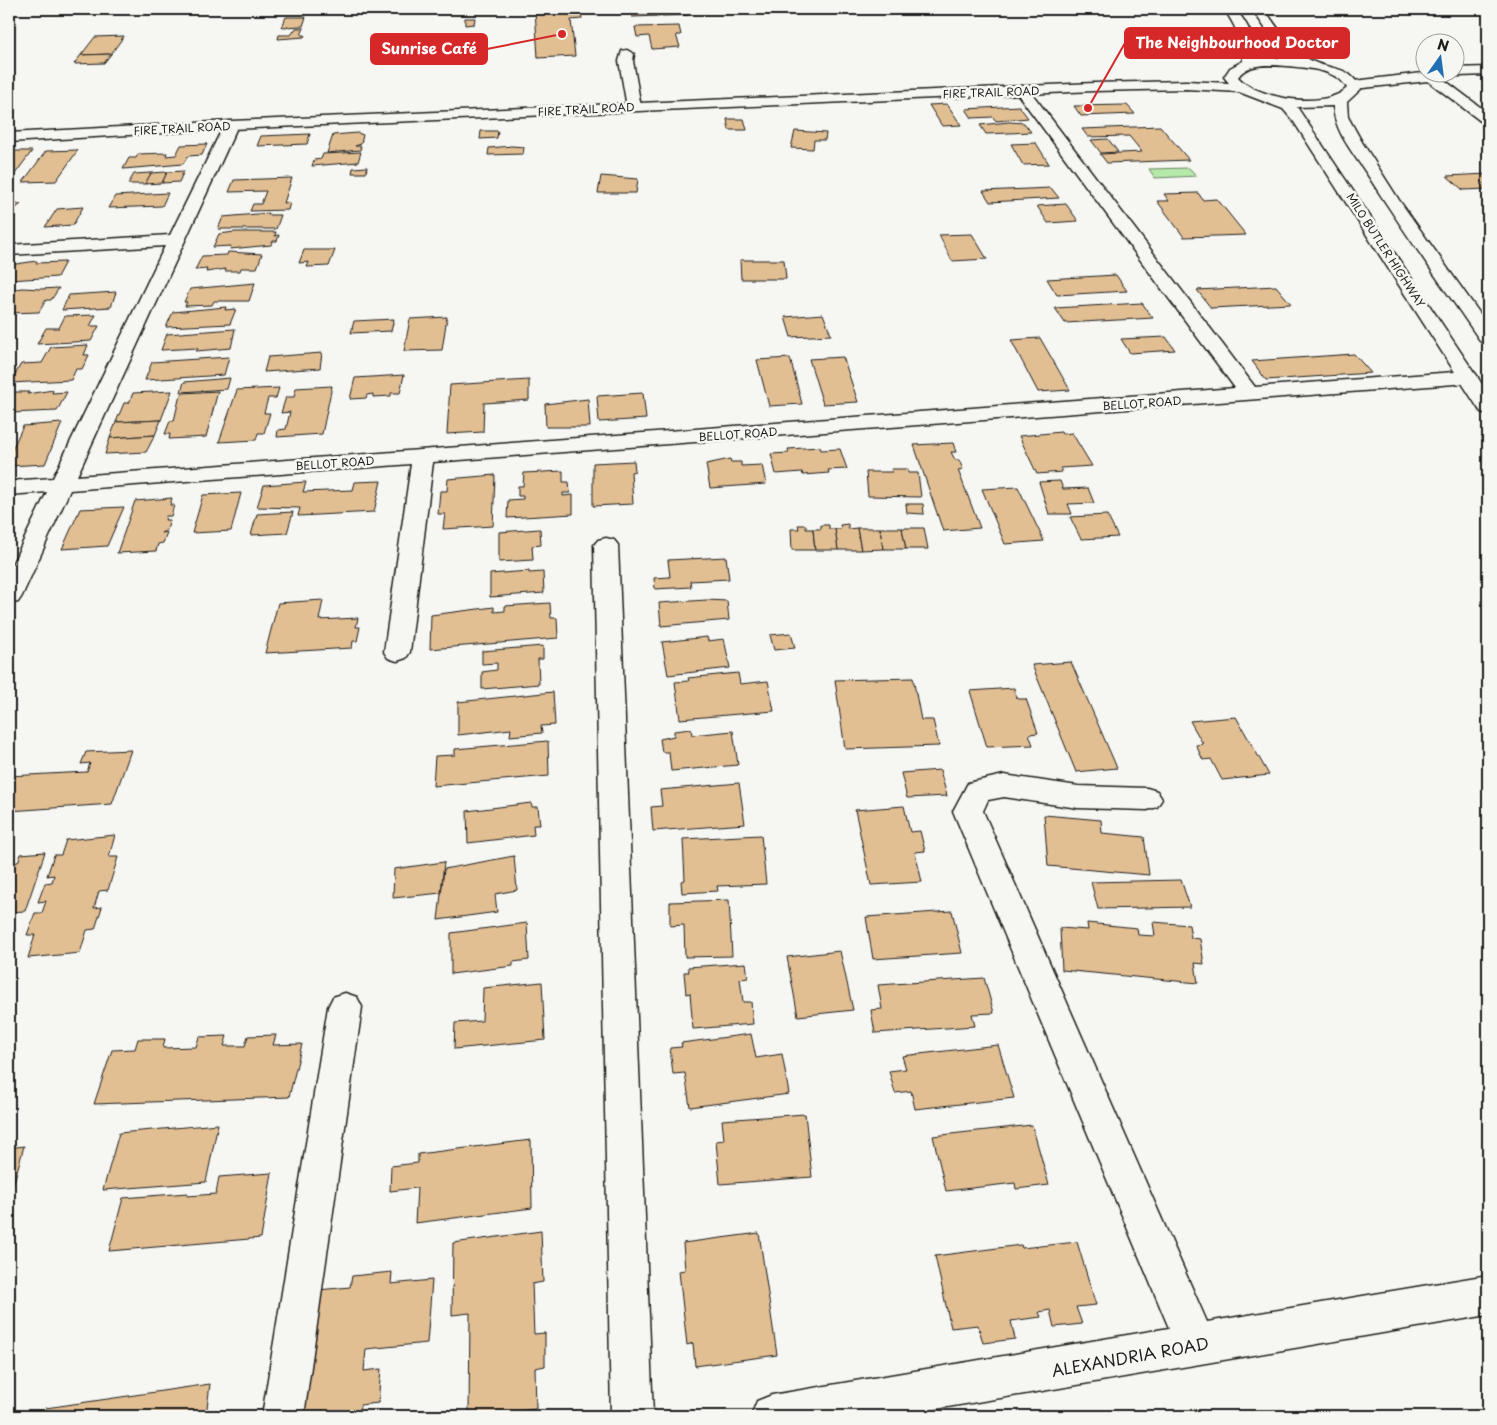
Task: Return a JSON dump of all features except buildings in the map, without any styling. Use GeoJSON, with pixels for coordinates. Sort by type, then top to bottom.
{"type":"FeatureCollection","features":[{"type":"Feature","properties":{"kind":"street"},"geometry":{"type":"LineString","coordinates":[[1230,9],[1245,30],[1249,42],[1250,64]]}},
{"type":"Feature","properties":{"kind":"street"},"geometry":{"type":"LineString","coordinates":[[1258,9],[1285,46],[1315,66],[1339,74],[1354,85],[1414,76]]}},
{"type":"Feature","properties":{"kind":"street"},"geometry":{"type":"LineString","coordinates":[[627,54],[626,61],[634,107]]}},
{"type":"Feature","properties":{"kind":"street","name":"FIRE TRAIL ROAD"},"geometry":{"type":"LineString","coordinates":[[1164,85],[1232,72],[1250,64],[1278,62],[1315,66]]}},
{"type":"Feature","properties":{"kind":"street"},"geometry":{"type":"LineString","coordinates":[[1315,66],[1372,72],[1414,74]]}},
{"type":"Feature","properties":{"kind":"street"},"geometry":{"type":"LineString","coordinates":[[1232,72],[1233,82],[1241,88]]}},
{"type":"Feature","properties":{"kind":"street"},"geometry":{"type":"LineString","coordinates":[[1464,72],[1488,72]]}},
{"type":"Feature","properties":{"kind":"street"},"geometry":{"type":"LineString","coordinates":[[1439,82],[1486,116]]}},
{"type":"Feature","properties":{"kind":"street","name":"FIRE TRAIL ROAD"},"geometry":{"type":"LineString","coordinates":[[9,138],[231,125],[1164,85],[1241,88],[1277,100]]}},
{"type":"Feature","properties":{"kind":"street"},"geometry":{"type":"LineString","coordinates":[[1277,100],[1311,103],[1340,100],[1352,93],[1354,85]]}},
{"type":"Feature","properties":{"kind":"street"},"geometry":{"type":"LineString","coordinates":[[1022,90],[1250,394]]}},
{"type":"Feature","properties":{"kind":"street","name":"MILO BUTLER HIGHWAY"},"geometry":{"type":"LineString","coordinates":[[1277,100],[1288,106],[1300,120],[1488,408]]}},
{"type":"Feature","properties":{"kind":"street"},"geometry":{"type":"LineString","coordinates":[[1340,100],[1341,117],[1354,142],[1392,201],[1488,338]]}},
{"type":"Feature","properties":{"kind":"street"},"geometry":{"type":"LineString","coordinates":[[9,596],[231,125]]}},
{"type":"Feature","properties":{"kind":"street"},"geometry":{"type":"LineString","coordinates":[[9,250],[177,240]]}},
{"type":"Feature","properties":{"kind":"street","name":"BELLOT ROAD"},"geometry":{"type":"LineString","coordinates":[[9,488],[1468,377]]}},
{"type":"Feature","properties":{"kind":"street"},"geometry":{"type":"LineString","coordinates":[[397,652],[423,457]]}},
{"type":"Feature","properties":{"kind":"street"},"geometry":{"type":"LineString","coordinates":[[606,546],[632,1416]]}},
{"type":"Feature","properties":{"kind":"street"},"geometry":{"type":"LineString","coordinates":[[1147,799],[1078,797],[1004,786],[978,791],[968,811],[1196,1344]]}},
{"type":"Feature","properties":{"kind":"street"},"geometry":{"type":"LineString","coordinates":[[283,1416],[345,1007]]}},
{"type":"Feature","properties":{"kind":"street","name":"ALEXANDRIA ROAD"},"geometry":{"type":"LineString","coordinates":[[772,1416],[1488,1295]]}},
{"type":"Feature","properties":{"kind":"green space"},"geometry":{"type":"Polygon","coordinates":[[[1189,168],[1197,176],[1155,178],[1149,169],[1189,168]]]}},
{"type":"Feature","properties":{"kind":"place","name":"Sunrise Café"},"geometry":{"type":"Point","coordinates":[562,34]}},
{"type":"Feature","properties":{"kind":"place","name":"The Neighbourhood Doctor"},"geometry":{"type":"Point","coordinates":[1088,108]}}]}
